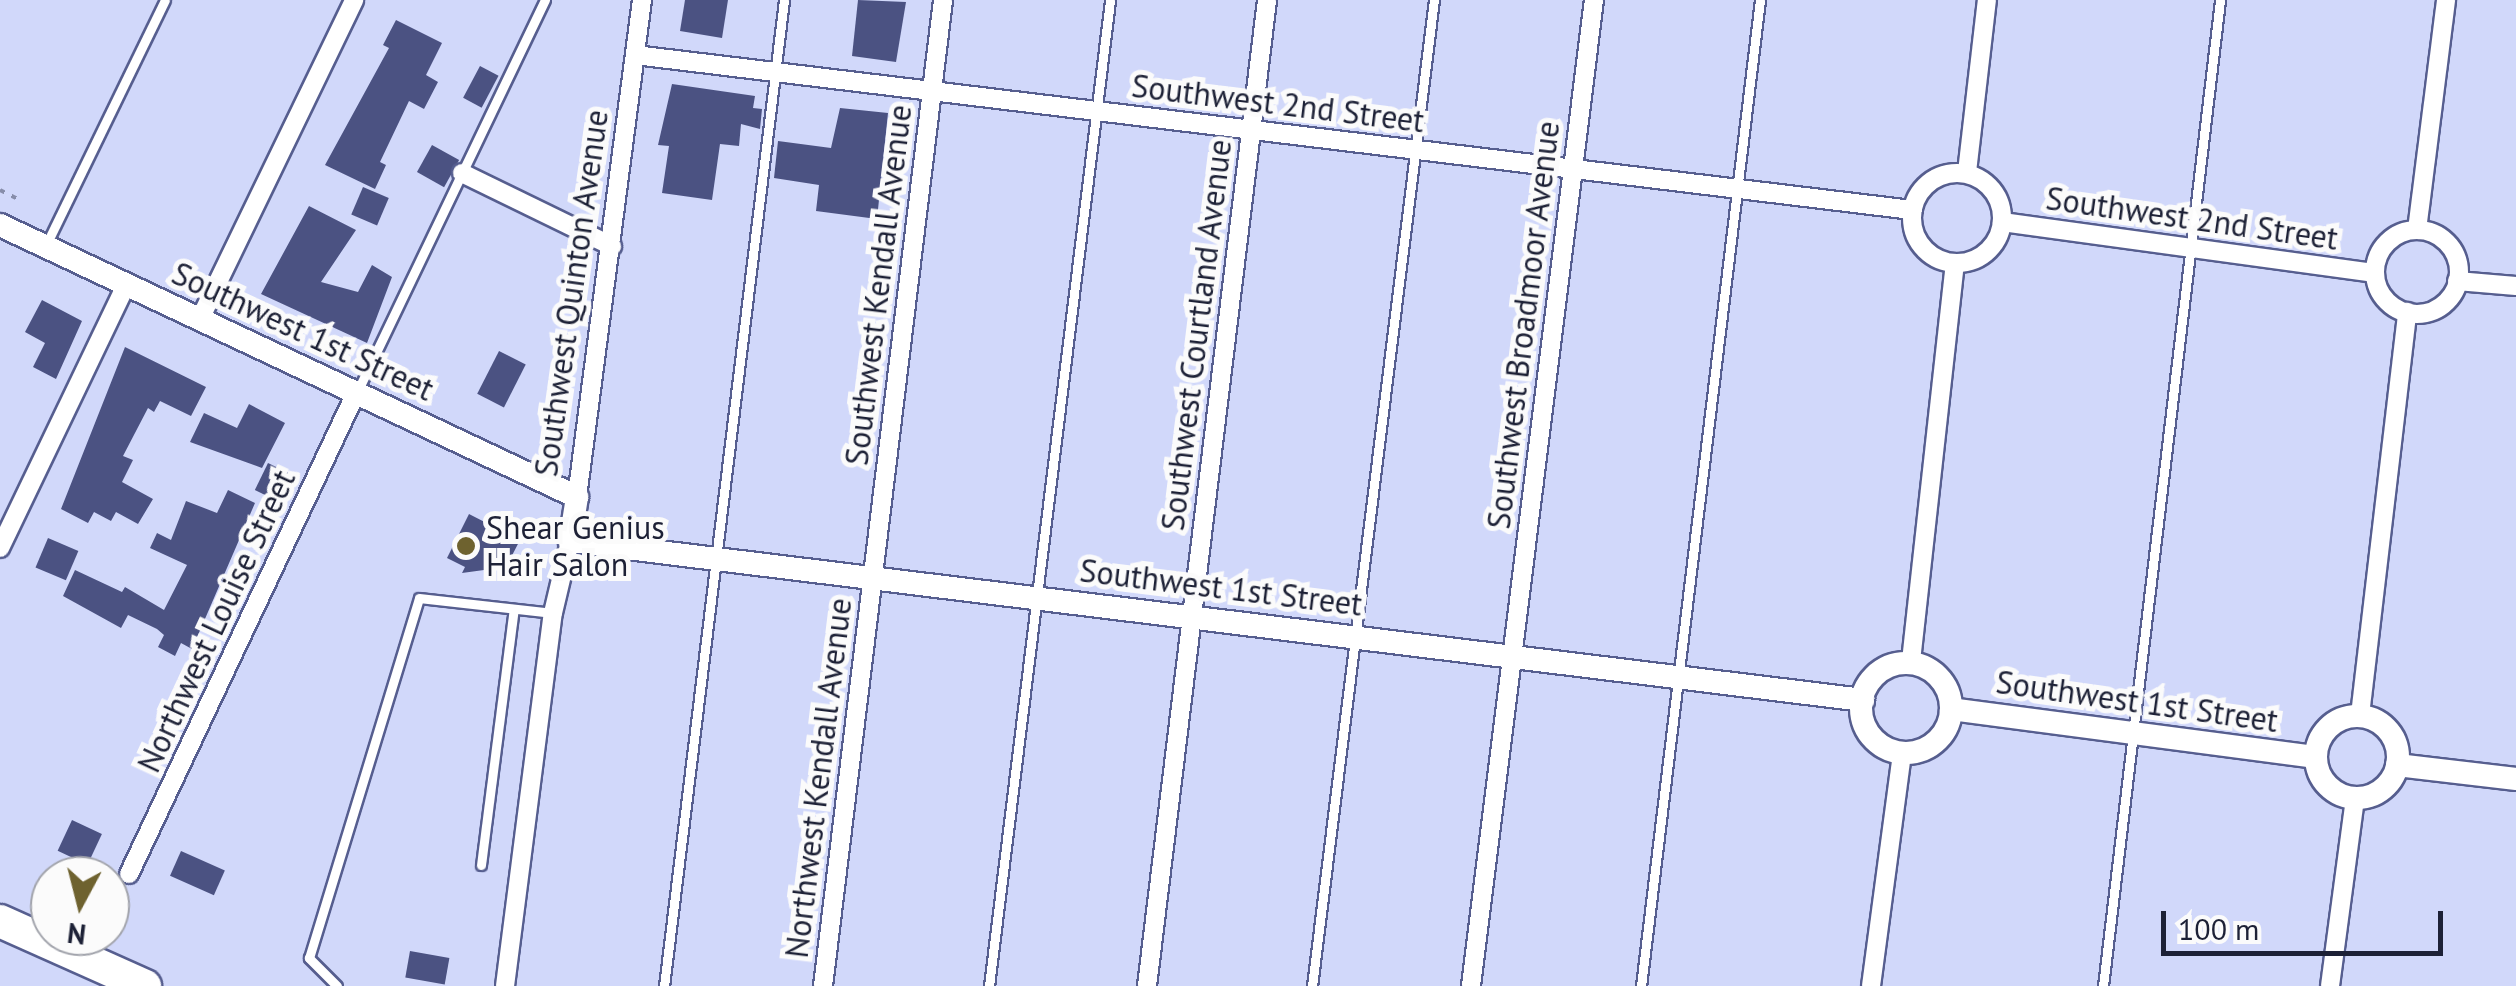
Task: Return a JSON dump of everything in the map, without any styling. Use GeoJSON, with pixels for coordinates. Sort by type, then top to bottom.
{"type":"FeatureCollection","features":[{"type":"Feature","properties":{"kind":"highway"},"geometry":{"type":"LineString","coordinates":[[0,922],[145,986]]}},
{"type":"Feature","properties":{"kind":"street"},"geometry":{"type":"LineString","coordinates":[[201,317],[354,0]]}},
{"type":"Feature","properties":{"kind":"street","name":"Southwest Quinton Avenue"},"geometry":{"type":"LineString","coordinates":[[570,540],[642,0]]}},
{"type":"Feature","properties":{"kind":"street","name":"Southwest Kendall Avenue"},"geometry":{"type":"LineString","coordinates":[[872,577],[943,0]]}},
{"type":"Feature","properties":{"kind":"street","name":"Southwest Courtland Avenue"},"geometry":{"type":"LineString","coordinates":[[1146,986],[1266,0]]}},
{"type":"Feature","properties":{"kind":"street","name":"Southwest Broadmoor Avenue"},"geometry":{"type":"LineString","coordinates":[[1470,986],[1594,0]]}},
{"type":"Feature","properties":{"kind":"street"},"geometry":{"type":"LineString","coordinates":[[1968,172],[1987,0]]}},
{"type":"Feature","properties":{"kind":"street"},"geometry":{"type":"LineString","coordinates":[[2417,230],[2446,0]]}},
{"type":"Feature","properties":{"kind":"street","name":"Southwest 2nd Street"},"geometry":{"type":"LineString","coordinates":[[635,55],[1913,210]]}},
{"type":"Feature","properties":{"kind":"street"},"geometry":{"type":"LineString","coordinates":[[1968,172],[1994,191],[2002,222],[1992,246],[1955,265],[1922,247],[1913,210],[1932,180],[1968,172]]}},
{"type":"Feature","properties":{"kind":"street"},"geometry":{"type":"LineString","coordinates":[[462,173],[612,246]]}},
{"type":"Feature","properties":{"kind":"street","name":"Southwest 2nd Street"},"geometry":{"type":"LineString","coordinates":[[2002,222],[2374,273]]}},
{"type":"Feature","properties":{"kind":"street","name":"Southwest 1st Street"},"geometry":{"type":"LineString","coordinates":[[0,225],[577,497]]}},
{"type":"Feature","properties":{"kind":"street"},"geometry":{"type":"LineString","coordinates":[[2417,230],[2449,245],[2458,281],[2440,307],[2406,312],[2381,294],[2374,273],[2386,242],[2417,230]]}},
{"type":"Feature","properties":{"kind":"street"},"geometry":{"type":"LineString","coordinates":[[1910,661],[1955,265]]}},
{"type":"Feature","properties":{"kind":"street"},"geometry":{"type":"LineString","coordinates":[[2458,281],[2516,286]]}},
{"type":"Feature","properties":{"kind":"street"},"geometry":{"type":"LineString","coordinates":[[0,548],[126,285]]}},
{"type":"Feature","properties":{"kind":"street"},"geometry":{"type":"LineString","coordinates":[[2360,715],[2406,312]]}},
{"type":"Feature","properties":{"kind":"street","name":"Northwest Louise Street"},"geometry":{"type":"LineString","coordinates":[[130,872],[356,394]]}},
{"type":"Feature","properties":{"kind":"street","name":"Southwest 1st Street"},"geometry":{"type":"LineString","coordinates":[[570,540],[1862,700]]}},
{"type":"Feature","properties":{"kind":"street"},"geometry":{"type":"LineString","coordinates":[[505,986],[553,613],[570,540]]}},
{"type":"Feature","properties":{"kind":"street","name":"Northwest Kendall Avenue"},"geometry":{"type":"LineString","coordinates":[[823,986],[872,577]]}},
{"type":"Feature","properties":{"kind":"street"},"geometry":{"type":"LineString","coordinates":[[1902,755],[1871,736],[1862,700],[1879,672],[1910,661]]}},
{"type":"Feature","properties":{"kind":"street"},"geometry":{"type":"LineString","coordinates":[[1902,755],[1940,738],[1950,709],[1944,684],[1910,661]]}},
{"type":"Feature","properties":{"kind":"street","name":"Southwest 1st Street"},"geometry":{"type":"LineString","coordinates":[[1950,709],[2315,757]]}},
{"type":"Feature","properties":{"kind":"street"},"geometry":{"type":"LineString","coordinates":[[2360,715],[2391,733],[2397,766],[2384,788],[2355,798],[2327,786],[2315,757],[2328,726],[2360,715]]}},
{"type":"Feature","properties":{"kind":"street"},"geometry":{"type":"LineString","coordinates":[[1871,986],[1902,755]]}},
{"type":"Feature","properties":{"kind":"street"},"geometry":{"type":"LineString","coordinates":[[2397,766],[2516,780]]}},
{"type":"Feature","properties":{"kind":"street"},"geometry":{"type":"LineString","coordinates":[[2330,986],[2355,798]]}},
{"type":"Feature","properties":{"kind":"lane"},"geometry":{"type":"LineString","coordinates":[[45,247],[165,0]]}},
{"type":"Feature","properties":{"kind":"lane"},"geometry":{"type":"LineString","coordinates":[[356,394],[545,0]]}},
{"type":"Feature","properties":{"kind":"lane"},"geometry":{"type":"LineString","coordinates":[[664,986],[784,0]]}},
{"type":"Feature","properties":{"kind":"lane"},"geometry":{"type":"LineString","coordinates":[[990,986],[1110,0]]}},
{"type":"Feature","properties":{"kind":"lane"},"geometry":{"type":"LineString","coordinates":[[1312,986],[1434,0]]}},
{"type":"Feature","properties":{"kind":"lane"},"geometry":{"type":"LineString","coordinates":[[1641,986],[1760,0]]}},
{"type":"Feature","properties":{"kind":"lane"},"geometry":{"type":"LineString","coordinates":[[2103,986],[2220,0]]}},
{"type":"Feature","properties":{"kind":"lane"},"geometry":{"type":"LineString","coordinates":[[337,986],[320,976],[309,958],[419,598],[553,613]]}},
{"type":"Feature","properties":{"kind":"lane"},"geometry":{"type":"LineString","coordinates":[[482,865],[514,608]]}},
{"type":"Feature","properties":{"kind":"path"},"geometry":{"type":"LineString","coordinates":[[0,190],[18,198]]}},
{"type":"Feature","properties":{"kind":"building"},"geometry":{"type":"Polygon","coordinates":[[[685,0],[728,0],[722,38],[680,31],[685,0]]]}},
{"type":"Feature","properties":{"kind":"building"},"geometry":{"type":"Polygon","coordinates":[[[858,0],[906,2],[896,62],[852,56],[858,0]]]}},
{"type":"Feature","properties":{"kind":"building"},"geometry":{"type":"Polygon","coordinates":[[[396,20],[442,43],[426,75],[438,82],[424,109],[409,101],[380,162],[386,165],[375,189],[325,165],[389,48],[383,45],[396,20]]]}},
{"type":"Feature","properties":{"kind":"building"},"geometry":{"type":"Polygon","coordinates":[[[480,66],[499,76],[482,108],[463,98],[480,66]]]}},
{"type":"Feature","properties":{"kind":"building"},"geometry":{"type":"Polygon","coordinates":[[[672,84],[755,96],[753,108],[762,109],[760,129],[741,124],[739,146],[720,144],[712,200],[662,193],[669,146],[658,145],[672,84]]]}},
{"type":"Feature","properties":{"kind":"building"},"geometry":{"type":"Polygon","coordinates":[[[840,108],[888,113],[877,219],[816,211],[819,185],[774,178],[778,141],[831,148],[840,108]]]}},
{"type":"Feature","properties":{"kind":"building"},"geometry":{"type":"Polygon","coordinates":[[[432,145],[459,160],[444,187],[417,172],[432,145]]]}},
{"type":"Feature","properties":{"kind":"building"},"geometry":{"type":"Polygon","coordinates":[[[363,187],[389,198],[377,226],[351,215],[363,187]]]}},
{"type":"Feature","properties":{"kind":"building"},"geometry":{"type":"Polygon","coordinates":[[[309,206],[356,230],[321,282],[358,292],[372,265],[392,277],[367,343],[261,294],[309,206]]]}},
{"type":"Feature","properties":{"kind":"building"},"geometry":{"type":"Polygon","coordinates":[[[42,300],[82,321],[56,379],[33,367],[45,343],[25,332],[42,300]]]}},
{"type":"Feature","properties":{"kind":"building"},"geometry":{"type":"Polygon","coordinates":[[[125,347],[206,387],[191,416],[160,401],[154,412],[148,408],[123,456],[133,460],[122,482],[153,499],[138,524],[116,512],[111,521],[94,512],[88,523],[61,509],[125,347]]]}},
{"type":"Feature","properties":{"kind":"building"},"geometry":{"type":"Polygon","coordinates":[[[499,351],[526,365],[504,407],[477,394],[499,351]]]}},
{"type":"Feature","properties":{"kind":"building"},"geometry":{"type":"Polygon","coordinates":[[[249,404],[285,423],[262,468],[190,442],[204,413],[237,428],[249,404]]]}},
{"type":"Feature","properties":{"kind":"building"},"geometry":{"type":"Polygon","coordinates":[[[268,463],[290,474],[277,501],[255,490],[268,463]]]}},
{"type":"Feature","properties":{"kind":"building"},"geometry":{"type":"Polygon","coordinates":[[[228,490],[255,503],[192,649],[181,643],[175,656],[158,647],[164,635],[157,629],[128,615],[121,628],[63,596],[75,570],[122,592],[125,587],[164,610],[187,565],[150,548],[157,533],[171,540],[186,501],[217,513],[228,490]]]}},
{"type":"Feature","properties":{"kind":"building","name":"Shear Genius Hair Salon"},"geometry":{"type":"Polygon","coordinates":[[[469,514],[520,540],[506,567],[462,573],[465,567],[447,558],[469,514]]]}},
{"type":"Feature","properties":{"kind":"building"},"geometry":{"type":"Polygon","coordinates":[[[48,538],[78,551],[66,580],[35,567],[48,538]]]}},
{"type":"Feature","properties":{"kind":"building"},"geometry":{"type":"Polygon","coordinates":[[[72,820],[102,834],[92,856],[69,856],[58,851],[72,820]]]}},
{"type":"Feature","properties":{"kind":"building"},"geometry":{"type":"Polygon","coordinates":[[[181,851],[225,871],[214,895],[170,876],[181,851]]]}},
{"type":"Feature","properties":{"kind":"building"},"geometry":{"type":"Polygon","coordinates":[[[410,951],[449,958],[445,985],[405,978],[410,951]]]}},
{"type":"Feature","properties":{"kind":"place","name":"Shear Genius Hair Salon"},"geometry":{"type":"Point","coordinates":[466,546]}}]}
